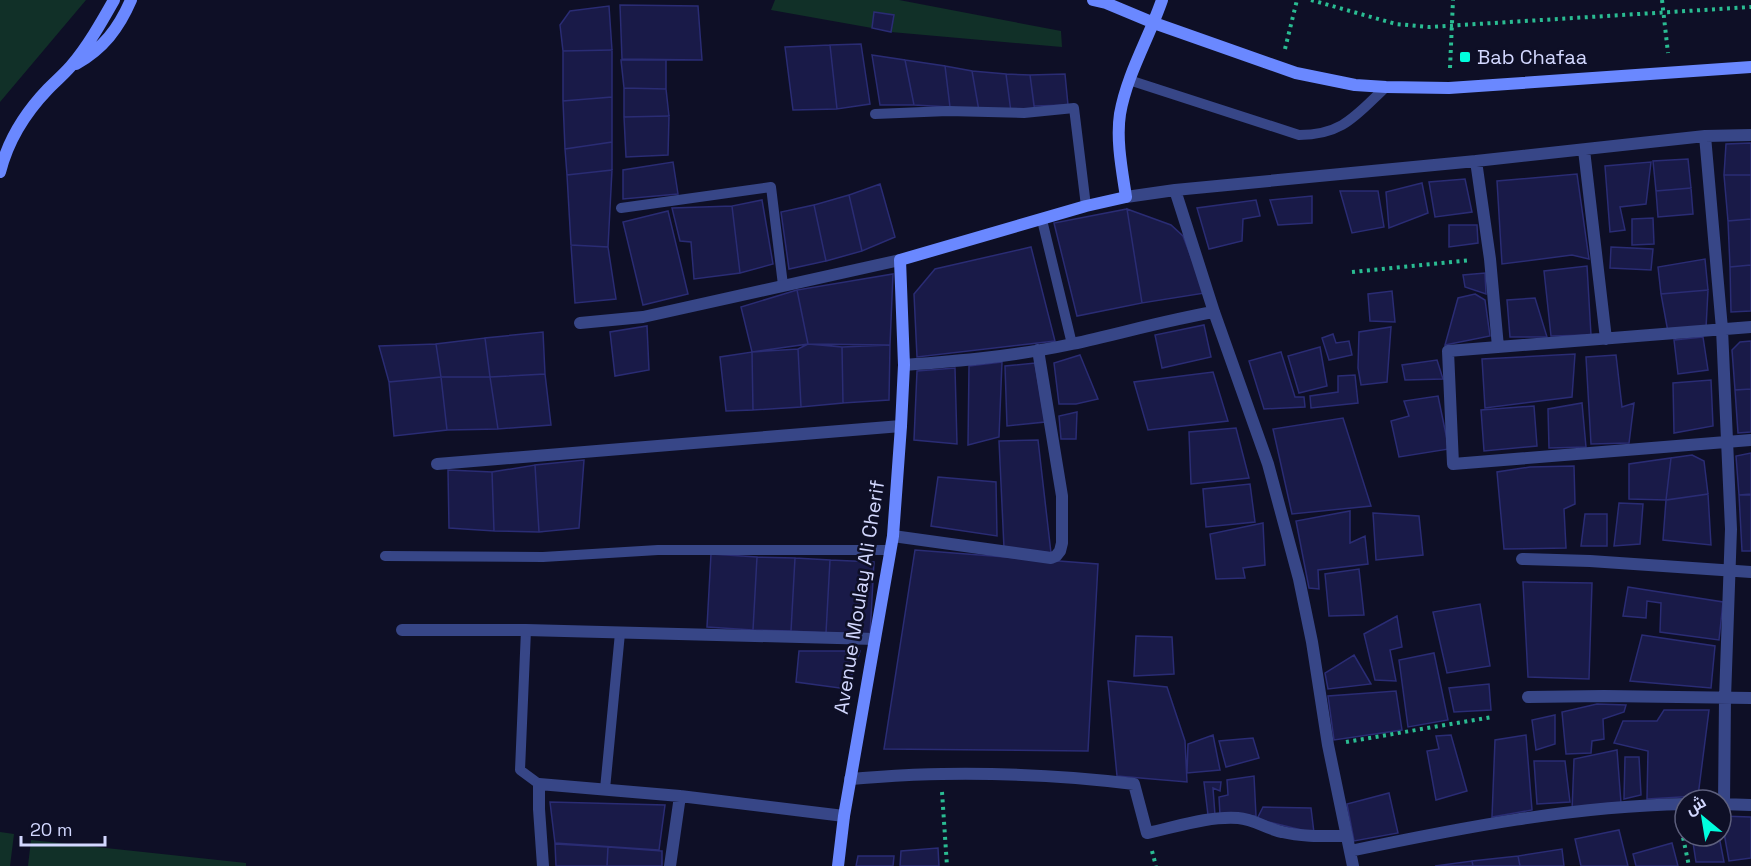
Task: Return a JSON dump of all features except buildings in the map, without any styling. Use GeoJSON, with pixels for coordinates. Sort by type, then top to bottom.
{"type":"FeatureCollection","features":[{"type":"Feature","properties":{"kind":"street"},"geometry":{"type":"LineString","coordinates":[[70,68],[101,24],[114,0]]}},
{"type":"Feature","properties":{"kind":"street"},"geometry":{"type":"LineString","coordinates":[[0,172],[5,153],[22,119],[70,68],[99,49],[112,36],[131,0]]}},
{"type":"Feature","properties":{"kind":"street"},"geometry":{"type":"LineString","coordinates":[[1126,197],[1119,133],[1120,114],[1129,80],[1162,0]]}},
{"type":"Feature","properties":{"kind":"street"},"geometry":{"type":"LineString","coordinates":[[1101,1],[1154,23],[1280,67],[1327,81],[1386,87],[1449,88],[1751,67]]}},
{"type":"Feature","properties":{"kind":"street"},"geometry":{"type":"LineString","coordinates":[[580,323],[643,317],[900,260],[1086,206],[1126,197],[1175,190],[1705,136],[1751,135]]}},
{"type":"Feature","properties":{"kind":"street"},"geometry":{"type":"LineString","coordinates":[[1705,136],[1722,329],[1731,509],[1723,788]]}},
{"type":"Feature","properties":{"kind":"street"},"geometry":{"type":"LineString","coordinates":[[1584,150],[1606,339]]}},
{"type":"Feature","properties":{"kind":"street"},"geometry":{"type":"LineString","coordinates":[[1476,161],[1490,259],[1498,347]]}},
{"type":"Feature","properties":{"kind":"street"},"geometry":{"type":"LineString","coordinates":[[1175,190],[1214,312],[1268,464],[1299,579],[1312,642],[1328,745],[1353,866]]}},
{"type":"Feature","properties":{"kind":"street","name":"Avenue Moulay Ali Cherif"},"geometry":{"type":"LineString","coordinates":[[838,866],[850,779],[893,536],[902,426],[904,364],[900,260]]}},
{"type":"Feature","properties":{"kind":"street"},"geometry":{"type":"LineString","coordinates":[[904,364],[979,360],[1072,344],[1154,323],[1214,312]]}},
{"type":"Feature","properties":{"kind":"street"},"geometry":{"type":"LineString","coordinates":[[1751,327],[1448,351],[1453,464],[1751,440]]}},
{"type":"Feature","properties":{"kind":"street"},"geometry":{"type":"LineString","coordinates":[[893,536],[1051,558],[1060,551],[1063,521],[1062,496],[1038,350]]}},
{"type":"Feature","properties":{"kind":"street"},"geometry":{"type":"LineString","coordinates":[[437,464],[902,426]]}},
{"type":"Feature","properties":{"kind":"street"},"geometry":{"type":"LineString","coordinates":[[1522,559],[1644,564],[1751,572]]}},
{"type":"Feature","properties":{"kind":"street"},"geometry":{"type":"LineString","coordinates":[[402,630],[526,630],[875,639]]}},
{"type":"Feature","properties":{"kind":"street"},"geometry":{"type":"LineString","coordinates":[[1528,697],[1751,698]]}},
{"type":"Feature","properties":{"kind":"street"},"geometry":{"type":"LineString","coordinates":[[850,779],[941,774],[1050,775],[1134,784],[1147,833],[1191,823],[1238,818],[1250,820],[1279,832],[1299,836],[1347,836]]}},
{"type":"Feature","properties":{"kind":"street"},"geometry":{"type":"LineString","coordinates":[[543,866],[539,784],[680,796],[844,816]]}},
{"type":"Feature","properties":{"kind":"street"},"geometry":{"type":"LineString","coordinates":[[670,866],[680,796]]}},
{"type":"Feature","properties":{"kind":"street"},"geometry":{"type":"LineString","coordinates":[[1733,804],[1751,805]]}},
{"type":"Feature","properties":{"kind":"street"},"geometry":{"type":"LineString","coordinates":[[1350,851],[1480,826],[1644,805],[1673,805]]}},
{"type":"Feature","properties":{"kind":"lane"},"geometry":{"type":"LineString","coordinates":[[1129,80],[1299,135],[1316,135],[1346,124],[1386,87]]}},
{"type":"Feature","properties":{"kind":"lane"},"geometry":{"type":"LineString","coordinates":[[875,114],[948,111],[1024,113],[1074,108],[1086,206]]}},
{"type":"Feature","properties":{"kind":"lane"},"geometry":{"type":"LineString","coordinates":[[621,208],[771,188],[783,285]]}},
{"type":"Feature","properties":{"kind":"lane"},"geometry":{"type":"LineString","coordinates":[[1042,220],[1072,344]]}},
{"type":"Feature","properties":{"kind":"lane"},"geometry":{"type":"LineString","coordinates":[[385,556],[543,557],[658,550],[890,550]]}},
{"type":"Feature","properties":{"kind":"lane"},"geometry":{"type":"LineString","coordinates":[[526,630],[520,770],[539,784]]}},
{"type":"Feature","properties":{"kind":"lane"},"geometry":{"type":"LineString","coordinates":[[605,789],[620,633]]}},
{"type":"Feature","properties":{"kind":"path"},"geometry":{"type":"LineString","coordinates":[[1280,67],[1297,0]]}},
{"type":"Feature","properties":{"kind":"path"},"geometry":{"type":"LineString","coordinates":[[1311,0],[1396,24],[1429,27],[1751,7]]}},
{"type":"Feature","properties":{"kind":"path"},"geometry":{"type":"LineString","coordinates":[[1449,88],[1453,0]]}},
{"type":"Feature","properties":{"kind":"path"},"geometry":{"type":"LineString","coordinates":[[1662,0],[1670,72]]}},
{"type":"Feature","properties":{"kind":"path"},"geometry":{"type":"LineString","coordinates":[[1352,272],[1490,259]]}},
{"type":"Feature","properties":{"kind":"path"},"geometry":{"type":"LineString","coordinates":[[1328,745],[1492,717]]}},
{"type":"Feature","properties":{"kind":"path"},"geometry":{"type":"LineString","coordinates":[[941,774],[947,866]]}},
{"type":"Feature","properties":{"kind":"path"},"geometry":{"type":"LineString","coordinates":[[1687,848],[1689,866]]}},
{"type":"Feature","properties":{"kind":"green space"},"geometry":{"type":"Polygon","coordinates":[[[0,0],[86,0],[0,102],[0,0]]]}},
{"type":"Feature","properties":{"kind":"green space"},"geometry":{"type":"Polygon","coordinates":[[[775,0],[899,0],[1061,31],[1062,47],[891,32],[894,15],[875,12],[872,28],[771,10],[775,0]]]}},
{"type":"Feature","properties":{"kind":"green space"},"geometry":{"type":"Polygon","coordinates":[[[0,832],[14,834],[10,866],[0,866],[0,832]]]}},
{"type":"Feature","properties":{"kind":"green space"},"geometry":{"type":"Polygon","coordinates":[[[31,840],[246,863],[246,866],[28,866],[31,840]]]}},
{"type":"Feature","properties":{"kind":"place","name":"Bab Chafaa"},"geometry":{"type":"Point","coordinates":[1465,57]}}]}
